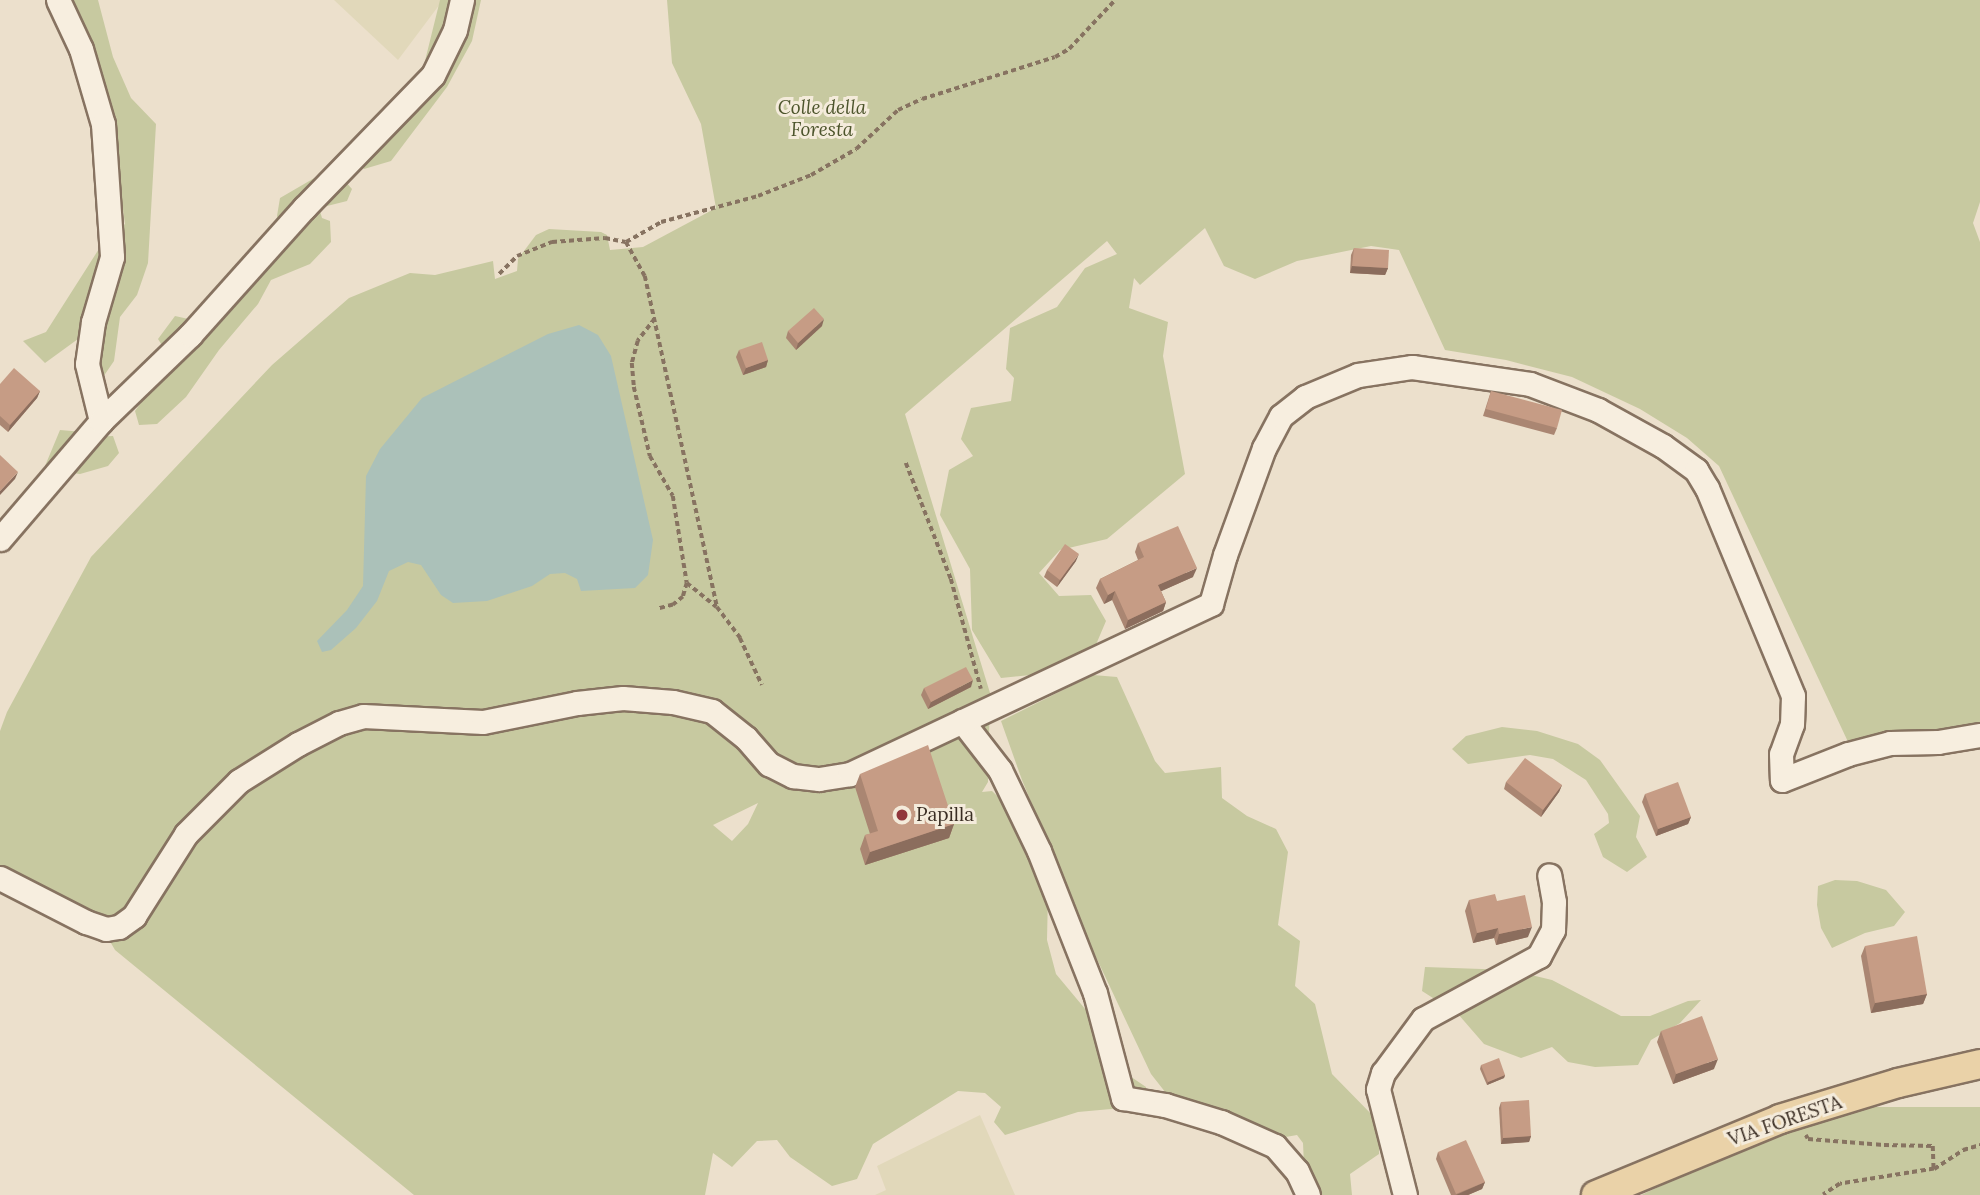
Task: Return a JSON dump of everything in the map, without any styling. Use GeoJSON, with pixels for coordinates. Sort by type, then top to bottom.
{"type":"FeatureCollection","features":[{"type":"Feature","properties":{"kind":"main road","name":"VIA FORESTA"},"geometry":{"type":"LineString","coordinates":[[1596,1195],[1794,1115],[1898,1083],[1980,1064]]}},
{"type":"Feature","properties":{"kind":"street"},"geometry":{"type":"LineString","coordinates":[[58,0],[81,49],[103,124],[112,257],[93,322],[87,364],[101,421]]}},
{"type":"Feature","properties":{"kind":"street"},"geometry":{"type":"LineString","coordinates":[[0,538],[101,421],[190,335],[304,208],[433,75],[455,30],[462,0]]}},
{"type":"Feature","properties":{"kind":"street"},"geometry":{"type":"LineString","coordinates":[[0,878],[86,922],[106,929],[119,927],[134,916],[186,834],[239,781],[298,744],[339,723],[363,716],[483,722],[577,703],[624,698],[673,702],[712,711],[746,738],[769,764],[793,776],[819,779],[850,774],[1211,604],[1225,555],[1264,448],[1281,416],[1305,397],[1358,375],[1412,367],[1530,384],[1598,410],[1663,446],[1696,470],[1707,488],[1793,696],[1792,724],[1782,754],[1782,780],[1847,754],[1889,743],[1938,742],[1980,735]]}},
{"type":"Feature","properties":{"kind":"street"},"geometry":{"type":"LineString","coordinates":[[971,716],[1039,851],[1095,993],[1123,1098],[1165,1105],[1221,1122],[1275,1146],[1297,1171],[1308,1195]]}},
{"type":"Feature","properties":{"kind":"street"},"geometry":{"type":"LineString","coordinates":[[1405,1195],[1378,1088],[1383,1073],[1423,1018],[1539,956],[1553,930],[1554,902],[1549,875]]}},
{"type":"Feature","properties":{"kind":"path"},"geometry":{"type":"LineString","coordinates":[[499,274],[517,256],[540,245],[605,238],[626,242],[661,222],[758,196],[811,175],[856,149],[898,110],[922,99],[1055,57],[1069,49],[1115,0]]}},
{"type":"Feature","properties":{"kind":"path"},"geometry":{"type":"LineString","coordinates":[[626,242],[645,276],[717,607]]}},
{"type":"Feature","properties":{"kind":"path"},"geometry":{"type":"LineString","coordinates":[[655,319],[638,341],[632,363],[634,387],[650,456],[673,496],[687,583],[683,597],[673,605],[659,609]]}},
{"type":"Feature","properties":{"kind":"path"},"geometry":{"type":"LineString","coordinates":[[906,463],[951,579],[983,694],[971,716]]}},
{"type":"Feature","properties":{"kind":"path"},"geometry":{"type":"LineString","coordinates":[[687,583],[717,607],[740,638],[762,685]]}},
{"type":"Feature","properties":{"kind":"path"},"geometry":{"type":"LineString","coordinates":[[1794,1115],[1808,1139],[1933,1146],[1934,1169]]}},
{"type":"Feature","properties":{"kind":"path"},"geometry":{"type":"LineString","coordinates":[[1823,1195],[1840,1184],[1934,1169],[1963,1150],[1980,1145]]}},
{"type":"Feature","properties":{"kind":"shaded area"},"geometry":{"type":"Polygon","coordinates":[[[334,0],[443,0],[398,60],[334,0]]]}},
{"type":"Feature","properties":{"kind":"shaded area"},"geometry":{"type":"Polygon","coordinates":[[[980,1115],[1015,1195],[875,1195],[886,1190],[877,1166],[980,1115]]]}},
{"type":"Feature","properties":{"kind":"green space"},"geometry":{"type":"Polygon","coordinates":[[[50,0],[98,0],[113,57],[131,98],[156,124],[148,263],[137,295],[120,317],[114,361],[101,380],[77,381],[77,359],[86,344],[78,339],[45,363],[23,341],[46,332],[104,241],[125,224],[109,111],[73,23],[47,9],[50,0]]]}},
{"type":"Feature","properties":{"kind":"green space"},"geometry":{"type":"Polygon","coordinates":[[[440,0],[481,0],[472,41],[447,87],[391,161],[364,169],[352,156],[387,108],[423,69],[440,0]]]}},
{"type":"Feature","properties":{"kind":"green space","name":"Colle della Foresta"},"geometry":{"type":"Polygon","coordinates":[[[667,0],[1980,0],[1980,202],[1973,223],[1980,242],[1980,722],[1849,744],[1719,466],[1687,438],[1640,409],[1572,377],[1506,360],[1445,350],[1399,250],[1371,246],[1297,261],[1255,279],[1224,266],[1205,228],[1140,285],[1134,278],[1129,308],[1168,322],[1163,356],[1185,474],[1107,539],[1060,550],[1039,573],[1059,596],[1091,595],[1106,621],[1092,654],[1050,673],[1001,678],[972,630],[970,569],[940,515],[949,470],[973,456],[961,439],[971,408],[1011,401],[1014,378],[1006,369],[1010,328],[1057,307],[1085,268],[1117,254],[1107,241],[905,414],[990,693],[988,782],[982,792],[992,791],[1020,818],[1048,895],[1047,940],[1056,974],[1096,1022],[1109,1062],[1146,1087],[1146,1113],[1122,1108],[1078,1112],[1005,1135],[994,1122],[1001,1107],[985,1093],[958,1091],[873,1144],[857,1179],[832,1186],[790,1157],[777,1140],[757,1141],[732,1167],[713,1153],[705,1195],[414,1195],[115,950],[97,919],[0,867],[0,731],[7,712],[91,557],[272,365],[349,298],[410,273],[435,275],[493,261],[495,279],[517,271],[518,259],[536,235],[549,229],[601,232],[607,235],[610,250],[643,247],[716,208],[701,124],[672,63],[667,0]],[[758,803],[713,825],[732,841],[748,824],[758,803]]]}},
{"type":"Feature","properties":{"kind":"green space"},"geometry":{"type":"Polygon","coordinates":[[[336,171],[352,189],[347,201],[319,208],[322,218],[330,221],[331,242],[310,264],[271,280],[258,304],[219,350],[186,397],[157,424],[139,425],[135,411],[154,384],[174,364],[158,339],[175,316],[202,322],[215,291],[233,267],[244,256],[260,258],[281,231],[277,216],[280,198],[323,173],[336,171]]]}},
{"type":"Feature","properties":{"kind":"green space"},"geometry":{"type":"Polygon","coordinates":[[[60,430],[83,432],[91,437],[113,436],[119,453],[108,466],[80,474],[45,466],[60,430]]]}},
{"type":"Feature","properties":{"kind":"green space"},"geometry":{"type":"Polygon","coordinates":[[[1093,675],[1117,677],[1155,761],[1165,773],[1221,767],[1222,798],[1247,816],[1276,829],[1288,852],[1278,925],[1300,941],[1295,986],[1315,1004],[1332,1074],[1379,1122],[1379,1154],[1350,1174],[1352,1195],[1320,1195],[1304,1166],[1303,1143],[1297,1135],[1280,1138],[1173,1102],[1151,1074],[1087,938],[1022,780],[1001,721],[1093,675]]]}},
{"type":"Feature","properties":{"kind":"green space"},"geometry":{"type":"Polygon","coordinates":[[[1502,727],[1537,731],[1578,744],[1600,760],[1640,816],[1636,837],[1647,857],[1627,872],[1603,857],[1594,834],[1609,823],[1608,814],[1586,780],[1553,759],[1530,755],[1468,764],[1452,749],[1466,736],[1502,727]]]}},
{"type":"Feature","properties":{"kind":"green space"},"geometry":{"type":"Polygon","coordinates":[[[1835,880],[1857,881],[1886,890],[1905,912],[1894,926],[1865,933],[1832,948],[1821,928],[1817,905],[1818,886],[1835,880]]]}},
{"type":"Feature","properties":{"kind":"green space"},"geometry":{"type":"Polygon","coordinates":[[[1425,967],[1510,970],[1552,980],[1621,1016],[1650,1016],[1688,1001],[1701,1000],[1680,1023],[1651,1040],[1638,1065],[1595,1067],[1568,1062],[1552,1047],[1521,1058],[1484,1044],[1458,1014],[1422,991],[1425,967]]]}},
{"type":"Feature","properties":{"kind":"green space"},"geometry":{"type":"Polygon","coordinates":[[[1861,1107],[1980,1107],[1980,1195],[1641,1195],[1780,1131],[1861,1107]]]}},
{"type":"Feature","properties":{"kind":"water"},"geometry":{"type":"Polygon","coordinates":[[[579,325],[598,335],[611,356],[653,540],[648,575],[635,588],[581,591],[577,579],[565,573],[550,574],[532,586],[487,601],[453,603],[441,595],[421,565],[408,562],[389,571],[377,601],[356,628],[331,650],[322,652],[317,641],[347,610],[363,586],[366,476],[380,449],[422,398],[548,334],[579,325]]]}},
{"type":"Feature","properties":{"kind":"building"},"geometry":{"type":"Polygon","coordinates":[[[1354,248],[1389,250],[1388,268],[1352,266],[1354,248]]]}},
{"type":"Feature","properties":{"kind":"building"},"geometry":{"type":"Polygon","coordinates":[[[814,308],[824,319],[798,343],[788,331],[814,308]]]}},
{"type":"Feature","properties":{"kind":"building"},"geometry":{"type":"Polygon","coordinates":[[[762,342],[768,360],[746,368],[739,350],[762,342]]]}},
{"type":"Feature","properties":{"kind":"building"},"geometry":{"type":"Polygon","coordinates":[[[14,368],[40,391],[10,425],[0,416],[0,384],[14,368]]]}},
{"type":"Feature","properties":{"kind":"building"},"geometry":{"type":"Polygon","coordinates":[[[1491,391],[1562,410],[1557,428],[1486,409],[1491,391]]]}},
{"type":"Feature","properties":{"kind":"building"},"geometry":{"type":"Polygon","coordinates":[[[0,455],[18,472],[0,491],[0,455]]]}},
{"type":"Feature","properties":{"kind":"building"},"geometry":{"type":"Polygon","coordinates":[[[1178,526],[1197,568],[1158,585],[1166,602],[1128,620],[1115,591],[1108,595],[1100,579],[1144,557],[1138,543],[1178,526]]]}},
{"type":"Feature","properties":{"kind":"building"},"geometry":{"type":"Polygon","coordinates":[[[1065,544],[1079,554],[1060,580],[1047,570],[1065,544]]]}},
{"type":"Feature","properties":{"kind":"building"},"geometry":{"type":"Polygon","coordinates":[[[966,667],[973,680],[931,702],[924,688],[966,667]]]}},
{"type":"Feature","properties":{"kind":"building"},"geometry":{"type":"Polygon","coordinates":[[[928,745],[954,824],[870,852],[865,835],[878,831],[860,774],[928,745]]]}},
{"type":"Feature","properties":{"kind":"building"},"geometry":{"type":"Polygon","coordinates":[[[1525,758],[1562,785],[1543,810],[1506,782],[1525,758]]]}},
{"type":"Feature","properties":{"kind":"building"},"geometry":{"type":"Polygon","coordinates":[[[1678,782],[1691,817],[1658,829],[1645,794],[1678,782]]]}},
{"type":"Feature","properties":{"kind":"building"},"geometry":{"type":"Polygon","coordinates":[[[1495,894],[1497,901],[1525,895],[1532,927],[1499,934],[1498,928],[1477,933],[1469,900],[1495,894]]]}},
{"type":"Feature","properties":{"kind":"building"},"geometry":{"type":"Polygon","coordinates":[[[1917,936],[1927,994],[1875,1003],[1865,946],[1917,936]]]}},
{"type":"Feature","properties":{"kind":"building"},"geometry":{"type":"Polygon","coordinates":[[[1702,1016],[1718,1059],[1676,1074],[1661,1031],[1702,1016]]]}},
{"type":"Feature","properties":{"kind":"building"},"geometry":{"type":"Polygon","coordinates":[[[1499,1058],[1505,1075],[1488,1082],[1481,1065],[1499,1058]]]}},
{"type":"Feature","properties":{"kind":"building"},"geometry":{"type":"Polygon","coordinates":[[[1529,1100],[1531,1136],[1503,1138],[1501,1102],[1529,1100]]]}},
{"type":"Feature","properties":{"kind":"building"},"geometry":{"type":"Polygon","coordinates":[[[1466,1140],[1485,1182],[1456,1194],[1438,1152],[1466,1140]]]}},
{"type":"Feature","properties":{"kind":"place","name":"Papilla"},"geometry":{"type":"Point","coordinates":[902,815]}}]}
